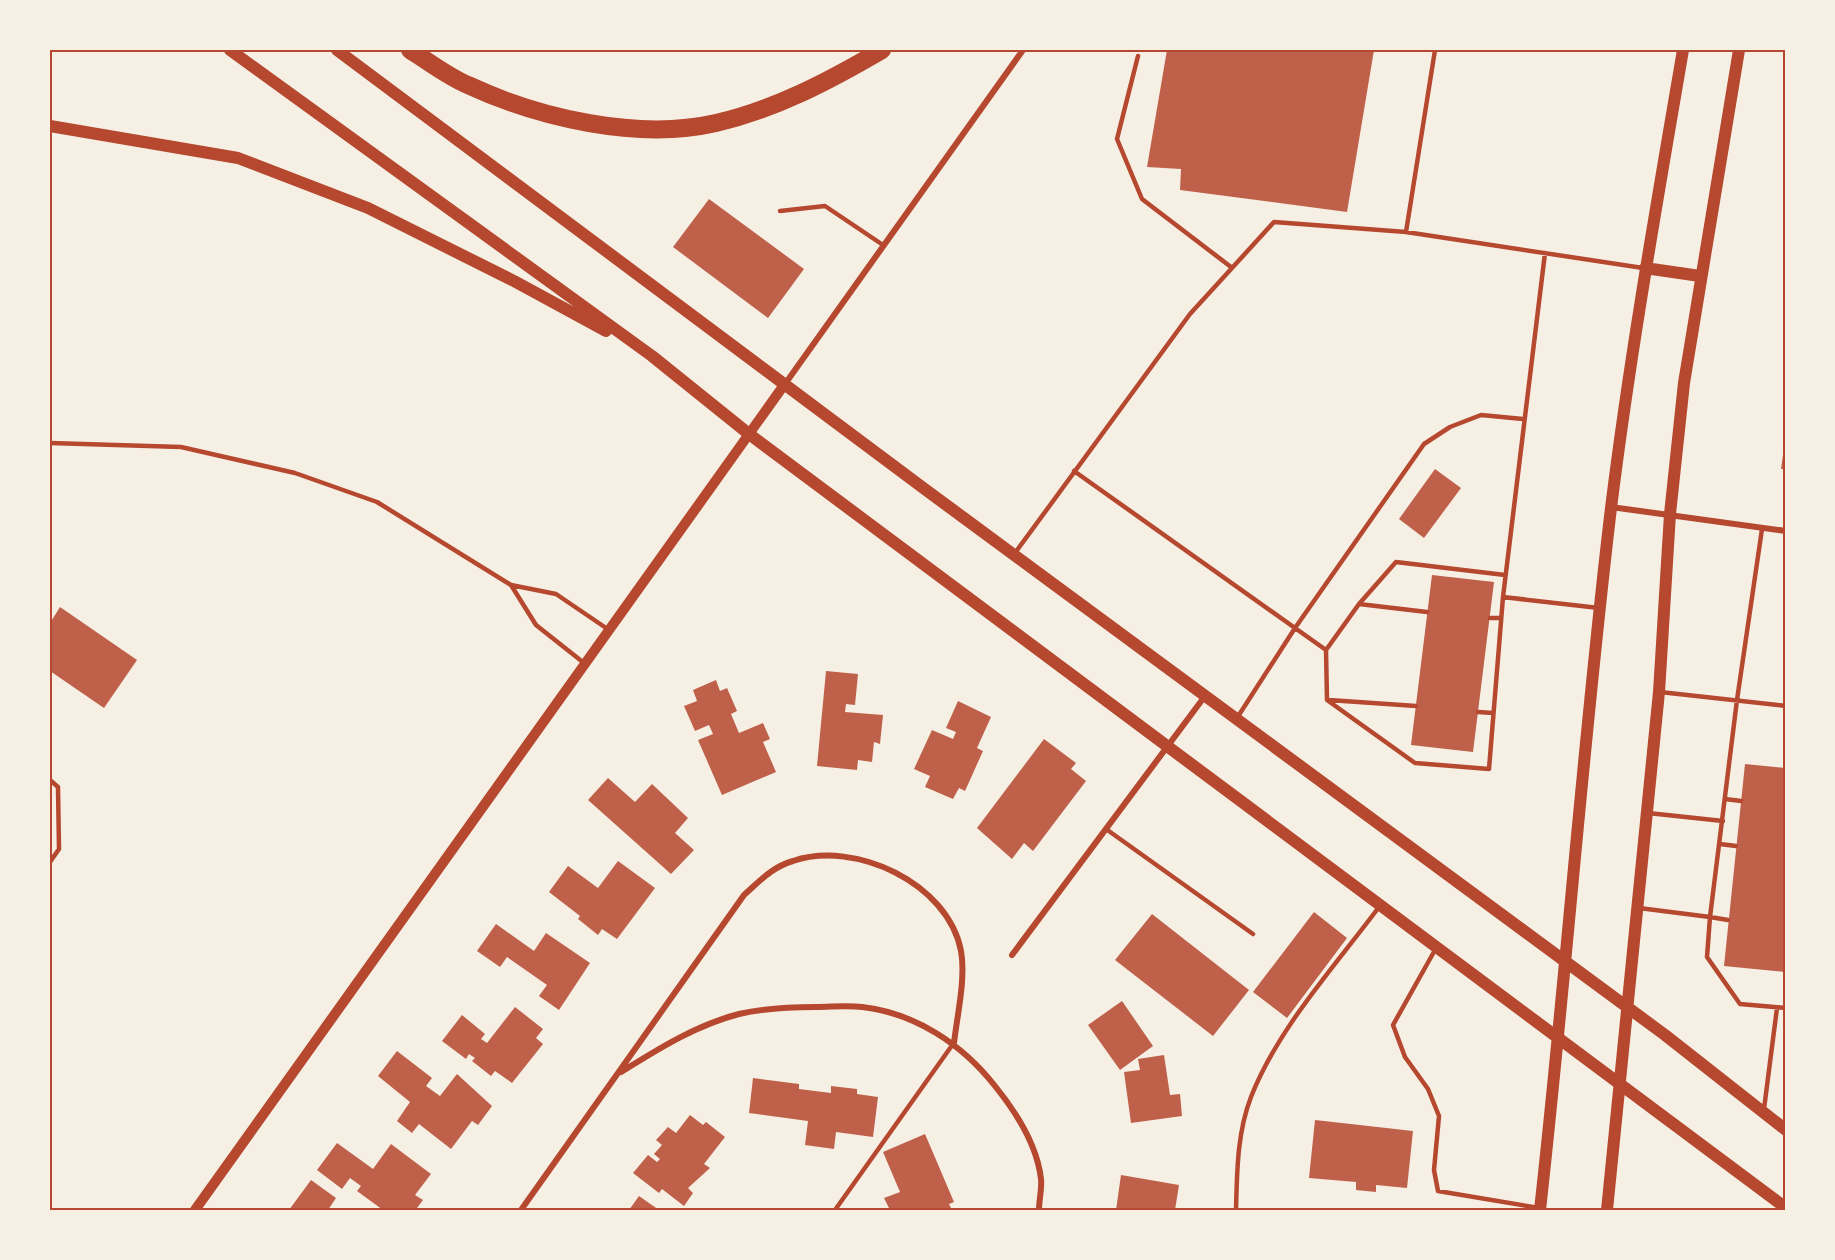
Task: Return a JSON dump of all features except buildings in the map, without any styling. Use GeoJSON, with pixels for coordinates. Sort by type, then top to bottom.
{"type":"FeatureCollection","features":[{"type":"Feature","properties":{"kind":"highway"},"geometry":{"type":"LineString","coordinates":[[410,50],[467,85],[549,116],[657,128],[714,123],[770,107],[826,83],[882,50]]}},
{"type":"Feature","properties":{"kind":"main road"},"geometry":{"type":"LineString","coordinates":[[230,50],[652,356],[749,434],[1785,1208]]}},
{"type":"Feature","properties":{"kind":"main road"},"geometry":{"type":"LineString","coordinates":[[337,50],[784,385],[1563,962],[1665,1035],[1785,1131]]}},
{"type":"Feature","properties":{"kind":"main road"},"geometry":{"type":"LineString","coordinates":[[1540,1210],[1558,1038],[1563,962],[1611,507],[1646,268],[1683,50]]}},
{"type":"Feature","properties":{"kind":"main road"},"geometry":{"type":"LineString","coordinates":[[1607,1210],[1659,692],[1670,514],[1684,383],[1739,50]]}},
{"type":"Feature","properties":{"kind":"main road"},"geometry":{"type":"LineString","coordinates":[[50,126],[238,158],[368,208],[514,280],[652,356]]}},
{"type":"Feature","properties":{"kind":"main road"},"geometry":{"type":"LineString","coordinates":[[1646,268],[1700,276]]}},
{"type":"Feature","properties":{"kind":"street"},"geometry":{"type":"LineString","coordinates":[[195,1210],[1023,50]]}},
{"type":"Feature","properties":{"kind":"street"},"geometry":{"type":"LineString","coordinates":[[1611,507],[1785,531]]}},
{"type":"Feature","properties":{"kind":"street"},"geometry":{"type":"LineString","coordinates":[[1012,955],[1205,696]]}},
{"type":"Feature","properties":{"kind":"street"},"geometry":{"type":"LineString","coordinates":[[521,1210],[744,895],[771,870],[794,860],[831,855],[873,861],[900,876],[928,896],[949,922],[961,951],[960,993],[954,1043]]}},
{"type":"Feature","properties":{"kind":"street"},"geometry":{"type":"LineString","coordinates":[[618,1074],[667,1043],[740,1014],[787,1007],[861,1007],[924,1026],[954,1043],[988,1076],[1014,1108],[1032,1145],[1041,1179],[1039,1210]]}},
{"type":"Feature","properties":{"kind":"lane"},"geometry":{"type":"LineString","coordinates":[[1406,232],[1435,50]]}},
{"type":"Feature","properties":{"kind":"lane"},"geometry":{"type":"LineString","coordinates":[[1138,56],[1117,139],[1142,199],[1231,267]]}},
{"type":"Feature","properties":{"kind":"lane"},"geometry":{"type":"LineString","coordinates":[[780,211],[825,206],[884,245]]}},
{"type":"Feature","properties":{"kind":"lane"},"geometry":{"type":"LineString","coordinates":[[1014,555],[1190,314],[1274,222],[1406,232],[1646,268]]}},
{"type":"Feature","properties":{"kind":"lane"},"geometry":{"type":"LineString","coordinates":[[1327,700],[1415,763],[1489,769],[1505,575],[1545,253]]}},
{"type":"Feature","properties":{"kind":"lane"},"geometry":{"type":"LineString","coordinates":[[1236,719],[1295,628],[1424,444],[1449,427],[1481,415],[1523,420]]}},
{"type":"Feature","properties":{"kind":"lane"},"geometry":{"type":"LineString","coordinates":[[50,443],[182,447],[295,473],[378,502],[511,585],[556,594],[609,630]]}},
{"type":"Feature","properties":{"kind":"lane"},"geometry":{"type":"LineString","coordinates":[[1074,471],[1326,650]]}},
{"type":"Feature","properties":{"kind":"lane"},"geometry":{"type":"LineString","coordinates":[[1762,529],[1737,700],[1707,957],[1740,1004],[1785,1008]]}},
{"type":"Feature","properties":{"kind":"lane"},"geometry":{"type":"LineString","coordinates":[[1327,700],[1326,650],[1359,604],[1396,562],[1505,575]]}},
{"type":"Feature","properties":{"kind":"lane"},"geometry":{"type":"LineString","coordinates":[[511,585],[536,625],[586,664]]}},
{"type":"Feature","properties":{"kind":"lane"},"geometry":{"type":"LineString","coordinates":[[1503,597],[1599,608]]}},
{"type":"Feature","properties":{"kind":"lane"},"geometry":{"type":"LineString","coordinates":[[1359,604],[1427,612]]}},
{"type":"Feature","properties":{"kind":"lane"},"geometry":{"type":"LineString","coordinates":[[1490,618],[1501,618]]}},
{"type":"Feature","properties":{"kind":"lane"},"geometry":{"type":"LineString","coordinates":[[1659,692],[1785,706]]}},
{"type":"Feature","properties":{"kind":"lane"},"geometry":{"type":"LineString","coordinates":[[1327,700],[1416,706]]}},
{"type":"Feature","properties":{"kind":"lane"},"geometry":{"type":"LineString","coordinates":[[1478,712],[1493,713]]}},
{"type":"Feature","properties":{"kind":"lane"},"geometry":{"type":"LineString","coordinates":[[50,780],[58,788],[59,849],[50,862]]}},
{"type":"Feature","properties":{"kind":"lane"},"geometry":{"type":"LineString","coordinates":[[1725,799],[1741,801]]}},
{"type":"Feature","properties":{"kind":"lane"},"geometry":{"type":"LineString","coordinates":[[1646,813],[1723,821]]}},
{"type":"Feature","properties":{"kind":"lane"},"geometry":{"type":"LineString","coordinates":[[1106,829],[1253,934]]}},
{"type":"Feature","properties":{"kind":"lane"},"geometry":{"type":"LineString","coordinates":[[1720,844],[1736,846]]}},
{"type":"Feature","properties":{"kind":"lane"},"geometry":{"type":"LineString","coordinates":[[1236,1210],[1240,1137],[1251,1098],[1275,1047],[1380,905]]}},
{"type":"Feature","properties":{"kind":"lane"},"geometry":{"type":"LineString","coordinates":[[1636,907],[1728,920]]}},
{"type":"Feature","properties":{"kind":"lane"},"geometry":{"type":"LineString","coordinates":[[1437,947],[1393,1025],[1405,1057],[1428,1089],[1439,1116],[1434,1170],[1438,1191],[1540,1210]]}},
{"type":"Feature","properties":{"kind":"lane"},"geometry":{"type":"LineString","coordinates":[[1763,1114],[1777,1008]]}},
{"type":"Feature","properties":{"kind":"lane"},"geometry":{"type":"LineString","coordinates":[[835,1210],[954,1043]]}}]}
